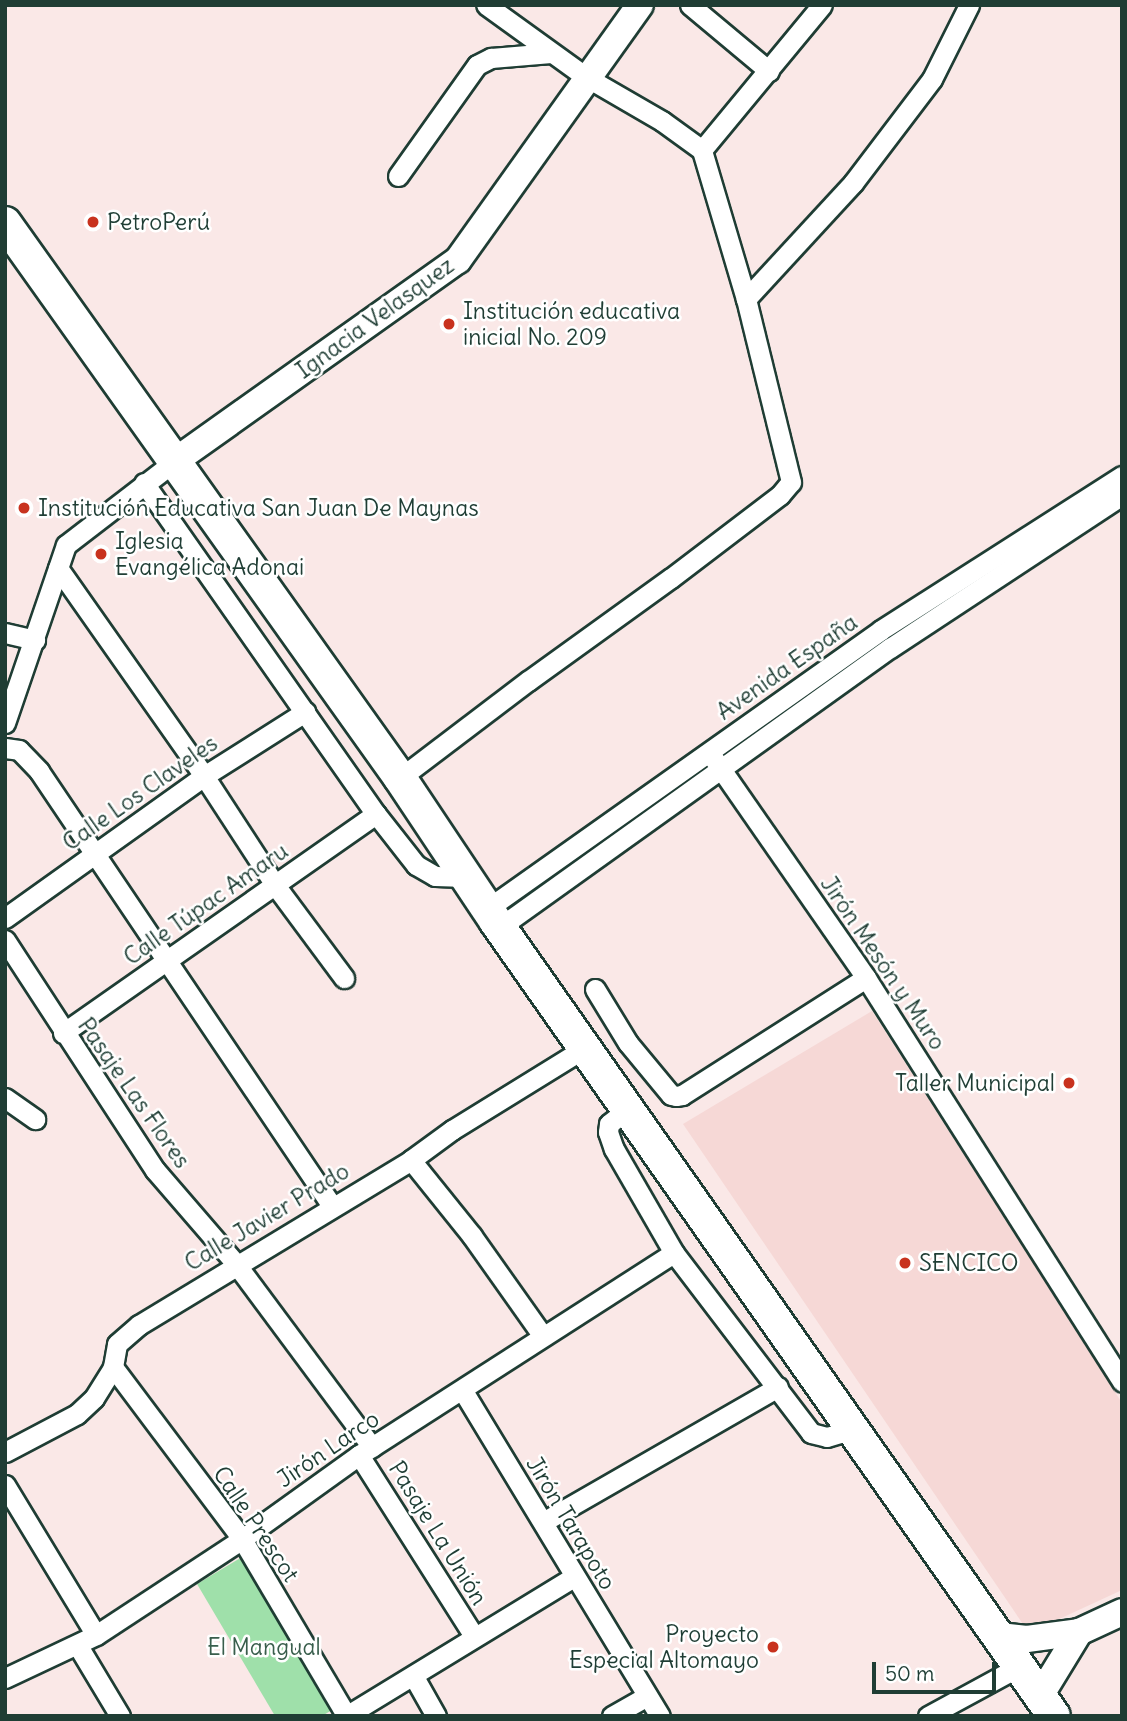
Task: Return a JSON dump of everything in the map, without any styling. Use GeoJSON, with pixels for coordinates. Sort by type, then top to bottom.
{"type":"FeatureCollection","features":[{"type":"Feature","properties":{"kind":"highway"},"geometry":{"type":"LineString","coordinates":[[5,223],[400,778],[494,918],[1047,1706]]}},
{"type":"Feature","properties":{"kind":"main road","name":"Ignacia Velasquez"},"geometry":{"type":"LineString","coordinates":[[175,461],[458,260],[586,77],[640,5]]}},
{"type":"Feature","properties":{"kind":"main road"},"geometry":{"type":"LineString","coordinates":[[999,1636],[1027,1639],[1079,1632],[1122,1612]]}},
{"type":"Feature","properties":{"kind":"main road"},"geometry":{"type":"LineString","coordinates":[[1047,1706],[1079,1632]]}},
{"type":"Feature","properties":{"kind":"street"},"geometry":{"type":"LineString","coordinates":[[400,778],[548,666],[671,578],[790,485],[746,299],[702,150],[662,121],[586,77],[486,5]]}},
{"type":"Feature","properties":{"kind":"street"},"geometry":{"type":"LineString","coordinates":[[690,5],[769,71]]}},
{"type":"Feature","properties":{"kind":"street"},"geometry":{"type":"LineString","coordinates":[[702,150],[822,5]]}},
{"type":"Feature","properties":{"kind":"street"},"geometry":{"type":"LineString","coordinates":[[746,299],[853,183],[932,79],[969,5]]}},
{"type":"Feature","properties":{"kind":"street"},"geometry":{"type":"LineString","coordinates":[[398,176],[478,65],[491,58],[551,53]]}},
{"type":"Feature","properties":{"kind":"street"},"geometry":{"type":"LineString","coordinates":[[5,723],[66,545],[175,461]]}},
{"type":"Feature","properties":{"kind":"street","name":"Avenida España"},"geometry":{"type":"LineString","coordinates":[[494,918],[709,752],[881,630],[1122,476]]}},
{"type":"Feature","properties":{"kind":"street"},"geometry":{"type":"LineString","coordinates":[[144,483],[376,814],[424,873],[466,877]]}},
{"type":"Feature","properties":{"kind":"street","name":"Avenida España"},"geometry":{"type":"LineString","coordinates":[[494,918],[722,769],[890,648],[1122,495]]}},
{"type":"Feature","properties":{"kind":"street"},"geometry":{"type":"LineString","coordinates":[[58,568],[204,776],[275,885],[344,978]]}},
{"type":"Feature","properties":{"kind":"street"},"geometry":{"type":"LineString","coordinates":[[5,632],[35,640]]}},
{"type":"Feature","properties":{"kind":"street","name":"Calle Los Claveles"},"geometry":{"type":"LineString","coordinates":[[5,918],[204,776],[306,712]]}},
{"type":"Feature","properties":{"kind":"street"},"geometry":{"type":"LineString","coordinates":[[5,748],[26,754],[97,853],[332,1206]]}},
{"type":"Feature","properties":{"kind":"street","name":"Jirón Mesón y Muro"},"geometry":{"type":"LineString","coordinates":[[709,752],[866,978],[1122,1382]]}},
{"type":"Feature","properties":{"kind":"street","name":"Calle Túpac Amaru"},"geometry":{"type":"LineString","coordinates":[[63,1033],[376,814]]}},
{"type":"Feature","properties":{"kind":"street","name":"Pasaje Las Flores"},"geometry":{"type":"LineString","coordinates":[[5,940],[63,1033],[155,1170],[236,1264],[366,1451]]}},
{"type":"Feature","properties":{"kind":"street"},"geometry":{"type":"LineString","coordinates":[[595,989],[628,1043],[671,1095],[682,1095],[866,978]]}},
{"type":"Feature","properties":{"kind":"street","name":"Calle Javier Prado"},"geometry":{"type":"LineString","coordinates":[[5,1452],[77,1413],[94,1398],[113,1367],[117,1344],[139,1325],[411,1160],[452,1130],[591,1056],[628,1043]]}},
{"type":"Feature","properties":{"kind":"street"},"geometry":{"type":"LineString","coordinates":[[5,1098],[34,1119]]}},
{"type":"Feature","properties":{"kind":"street"},"geometry":{"type":"LineString","coordinates":[[628,1109],[609,1124],[608,1132],[614,1149],[642,1193],[674,1253],[811,1433],[817,1437],[827,1437],[853,1429]]}},
{"type":"Feature","properties":{"kind":"street"},"geometry":{"type":"LineString","coordinates":[[411,1160],[472,1236],[542,1335]]}},
{"type":"Feature","properties":{"kind":"street","name":"Jirón Larco"},"geometry":{"type":"LineString","coordinates":[[5,1678],[78,1646],[96,1635],[242,1539],[366,1451],[463,1391],[542,1335],[674,1253]]}},
{"type":"Feature","properties":{"kind":"street","name":"Calle Prescot"},"geometry":{"type":"LineString","coordinates":[[113,1367],[242,1539],[346,1716]]}},
{"type":"Feature","properties":{"kind":"street"},"geometry":{"type":"LineString","coordinates":[[543,1522],[778,1387]]}},
{"type":"Feature","properties":{"kind":"street","name":"Jirón Tarapoto"},"geometry":{"type":"LineString","coordinates":[[463,1391],[660,1716]]}},
{"type":"Feature","properties":{"kind":"street","name":"Pasaje La Unión"},"geometry":{"type":"LineString","coordinates":[[366,1451],[474,1636]]}},
{"type":"Feature","properties":{"kind":"street"},"geometry":{"type":"LineString","coordinates":[[5,1485],[96,1635]]}},
{"type":"Feature","properties":{"kind":"street"},"geometry":{"type":"LineString","coordinates":[[346,1716],[574,1577]]}},
{"type":"Feature","properties":{"kind":"street"},"geometry":{"type":"LineString","coordinates":[[78,1646],[120,1716]]}},
{"type":"Feature","properties":{"kind":"street"},"geometry":{"type":"LineString","coordinates":[[928,1716],[1020,1666]]}},
{"type":"Feature","properties":{"kind":"street"},"geometry":{"type":"LineString","coordinates":[[414,1677],[436,1716]]}},
{"type":"Feature","properties":{"kind":"street"},"geometry":{"type":"LineString","coordinates":[[612,1716],[647,1696]]}},
{"type":"Feature","properties":{"kind":"shaded area","name":"SENCICO"},"geometry":{"type":"Polygon","coordinates":[[[872,1011],[1122,1403],[1122,1590],[1029,1633],[683,1124],[872,1011]]]}},
{"type":"Feature","properties":{"kind":"green space","name":"El Mangual"},"geometry":{"type":"Polygon","coordinates":[[[242,1557],[332,1710],[322,1716],[275,1716],[197,1584],[242,1557]]]}},
{"type":"Feature","properties":{"kind":"place","name":"PetroPerú"},"geometry":{"type":"Point","coordinates":[93,222]}},
{"type":"Feature","properties":{"kind":"place","name":"Institución educativa inicial No. 209"},"geometry":{"type":"Point","coordinates":[449,324]}},
{"type":"Feature","properties":{"kind":"place","name":"Institución Educativa San Juan De Maynas"},"geometry":{"type":"Point","coordinates":[24,508]}},
{"type":"Feature","properties":{"kind":"place","name":"Iglesia Evangélica Adonai"},"geometry":{"type":"Point","coordinates":[101,554]}},
{"type":"Feature","properties":{"kind":"place","name":"Taller Municipal"},"geometry":{"type":"Point","coordinates":[1069,1083]}},
{"type":"Feature","properties":{"kind":"place","name":"SENCICO"},"geometry":{"type":"Point","coordinates":[905,1263]}},
{"type":"Feature","properties":{"kind":"place","name":"Proyecto Especial Altomayo"},"geometry":{"type":"Point","coordinates":[773,1647]}}]}
